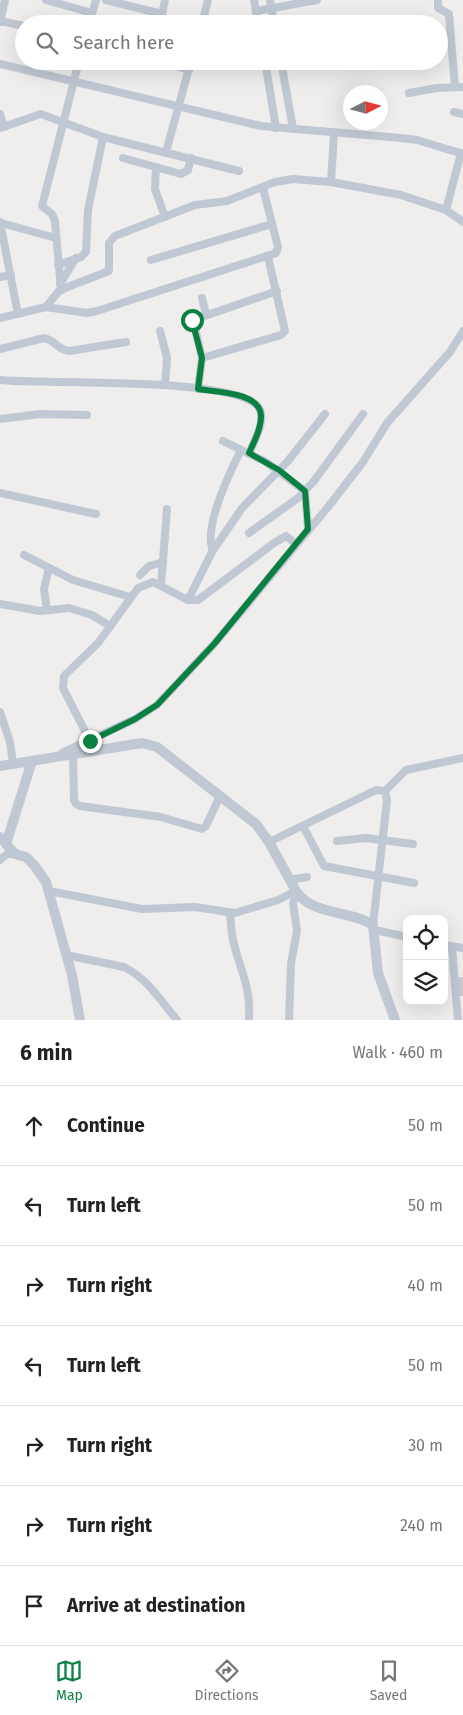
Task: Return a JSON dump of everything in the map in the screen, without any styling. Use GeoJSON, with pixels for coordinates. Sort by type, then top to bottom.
{"type":"FeatureCollection","features":[{"type":"Feature","properties":{"kind":"street"},"geometry":{"type":"LineString","coordinates":[[5,0],[0,22],[15,24]]}},
{"type":"Feature","properties":{"kind":"street"},"geometry":{"type":"LineString","coordinates":[[46,0],[92,13],[96,0]]}},
{"type":"Feature","properties":{"kind":"street"},"geometry":{"type":"LineString","coordinates":[[106,0],[162,14],[165,0]]}},
{"type":"Feature","properties":{"kind":"street"},"geometry":{"type":"LineString","coordinates":[[204,15],[208,0]]}},
{"type":"Feature","properties":{"kind":"street"},"geometry":{"type":"LineString","coordinates":[[254,0],[257,15]]}},
{"type":"Feature","properties":{"kind":"street"},"geometry":{"type":"LineString","coordinates":[[270,0],[272,15]]}},
{"type":"Feature","properties":{"kind":"street"},"geometry":{"type":"LineString","coordinates":[[256,11],[317,0]]}},
{"type":"Feature","properties":{"kind":"street"},"geometry":{"type":"LineString","coordinates":[[409,93],[459,87],[449,14],[438,8],[438,0]]}},
{"type":"Feature","properties":{"kind":"street"},"geometry":{"type":"LineString","coordinates":[[0,64],[15,68]]}},
{"type":"Feature","properties":{"kind":"street"},"geometry":{"type":"LineString","coordinates":[[25,70],[261,126],[417,140],[462,153],[446,210]]}},
{"type":"Feature","properties":{"kind":"street"},"geometry":{"type":"LineString","coordinates":[[55,307],[60,289],[56,238],[52,214],[42,206],[77,70]]}},
{"type":"Feature","properties":{"kind":"street"},"geometry":{"type":"LineString","coordinates":[[166,152],[189,70]]}},
{"type":"Feature","properties":{"kind":"street"},"geometry":{"type":"LineString","coordinates":[[266,70],[276,128]]}},
{"type":"Feature","properties":{"kind":"street"},"geometry":{"type":"LineString","coordinates":[[282,70],[293,129]]}},
{"type":"Feature","properties":{"kind":"street"},"geometry":{"type":"LineString","coordinates":[[454,112],[463,114]]}},
{"type":"Feature","properties":{"kind":"street"},"geometry":{"type":"LineString","coordinates":[[0,114],[2,127],[37,115],[103,137],[239,171]]}},
{"type":"Feature","properties":{"kind":"street"},"geometry":{"type":"LineString","coordinates":[[331,182],[334,133]]}},
{"type":"Feature","properties":{"kind":"street"},"geometry":{"type":"LineString","coordinates":[[58,265],[86,252],[88,210],[103,137]]}},
{"type":"Feature","properties":{"kind":"street"},"geometry":{"type":"LineString","coordinates":[[123,158],[184,174],[188,170],[191,158]]}},
{"type":"Feature","properties":{"kind":"street"},"geometry":{"type":"LineString","coordinates":[[156,167],[154,189],[165,217]]}},
{"type":"Feature","properties":{"kind":"street"},"geometry":{"type":"LineString","coordinates":[[60,289],[110,271],[109,243],[111,239],[195,205],[227,201],[284,180],[331,182],[401,195],[446,210],[463,222]]}},
{"type":"Feature","properties":{"kind":"street"},"geometry":{"type":"LineString","coordinates":[[0,318],[46,307],[87,313],[97,311],[268,257],[278,251],[263,188]]}},
{"type":"Feature","properties":{"kind":"street"},"geometry":{"type":"LineString","coordinates":[[18,314],[0,223],[56,238]]}},
{"type":"Feature","properties":{"kind":"street"},"geometry":{"type":"LineString","coordinates":[[151,260],[272,224]]}},
{"type":"Feature","properties":{"kind":"street"},"geometry":{"type":"LineString","coordinates":[[202,358],[284,333],[286,328],[268,257]]}},
{"type":"Feature","properties":{"kind":"street"},"geometry":{"type":"LineString","coordinates":[[46,307],[60,289],[76,258]]}},
{"type":"Feature","properties":{"kind":"street"},"geometry":{"type":"LineString","coordinates":[[0,277],[10,275]]}},
{"type":"Feature","properties":{"kind":"street"},"geometry":{"type":"LineString","coordinates":[[198,389],[202,358],[192,323],[194,318],[277,291]]}},
{"type":"Feature","properties":{"kind":"street"},"geometry":{"type":"LineString","coordinates":[[202,298],[206,314]]}},
{"type":"Feature","properties":{"kind":"street"},"geometry":{"type":"LineString","coordinates":[[160,331],[167,358],[165,385]]}},
{"type":"Feature","properties":{"kind":"street"},"geometry":{"type":"LineString","coordinates":[[53,756],[90,741],[135,719],[157,705],[215,643],[296,544],[363,462],[386,423],[450,352],[463,331]]}},
{"type":"Feature","properties":{"kind":"street"},"geometry":{"type":"LineString","coordinates":[[0,349],[44,338],[49,339],[63,351],[126,342]]}},
{"type":"Feature","properties":{"kind":"street"},"geometry":{"type":"LineString","coordinates":[[0,380],[165,385],[231,393],[247,398],[261,410],[261,418],[249,453]]}},
{"type":"Feature","properties":{"kind":"street"},"geometry":{"type":"LineString","coordinates":[[0,419],[40,414],[87,415]]}},
{"type":"Feature","properties":{"kind":"street"},"geometry":{"type":"LineString","coordinates":[[188,600],[213,550],[250,497],[279,470],[325,414]]}},
{"type":"Feature","properties":{"kind":"street"},"geometry":{"type":"LineString","coordinates":[[249,533],[280,513],[305,491],[363,414]]}},
{"type":"Feature","properties":{"kind":"street"},"geometry":{"type":"LineString","coordinates":[[223,441],[279,470],[305,491],[308,529]]}},
{"type":"Feature","properties":{"kind":"street"},"geometry":{"type":"LineString","coordinates":[[213,550],[210,540],[212,528],[220,501],[241,450]]}},
{"type":"Feature","properties":{"kind":"street"},"geometry":{"type":"LineString","coordinates":[[0,493],[96,514]]}},
{"type":"Feature","properties":{"kind":"street"},"geometry":{"type":"LineString","coordinates":[[161,585],[167,509]]}},
{"type":"Feature","properties":{"kind":"street"},"geometry":{"type":"LineString","coordinates":[[90,741],[63,688],[62,682],[64,676],[98,643],[130,597],[146,583],[161,585],[188,600],[198,600],[286,536],[296,544]]}},
{"type":"Feature","properties":{"kind":"street"},"geometry":{"type":"LineString","coordinates":[[24,555],[87,585],[130,597]]}},
{"type":"Feature","properties":{"kind":"street"},"geometry":{"type":"LineString","coordinates":[[140,575],[149,566],[163,562]]}},
{"type":"Feature","properties":{"kind":"street"},"geometry":{"type":"LineString","coordinates":[[48,610],[44,589],[49,568]]}},
{"type":"Feature","properties":{"kind":"street"},"geometry":{"type":"LineString","coordinates":[[0,604],[26,610],[69,608],[92,615],[110,626]]}},
{"type":"Feature","properties":{"kind":"street"},"geometry":{"type":"LineString","coordinates":[[0,712],[10,742],[13,764]]}},
{"type":"Feature","properties":{"kind":"street"},"geometry":{"type":"LineString","coordinates":[[0,766],[73,753],[142,743],[150,744],[157,747],[256,824],[269,842],[297,893],[317,906],[374,928],[403,936]]}},
{"type":"Feature","properties":{"kind":"street"},"geometry":{"type":"LineString","coordinates":[[73,753],[74,800],[80,806],[162,818],[202,829],[206,826],[220,796]]}},
{"type":"Feature","properties":{"kind":"street"},"geometry":{"type":"LineString","coordinates":[[385,791],[406,770],[463,758]]}},
{"type":"Feature","properties":{"kind":"street"},"geometry":{"type":"LineString","coordinates":[[15,854],[3,840],[32,761]]}},
{"type":"Feature","properties":{"kind":"street"},"geometry":{"type":"LineString","coordinates":[[269,842],[376,790],[385,791]]}},
{"type":"Feature","properties":{"kind":"street"},"geometry":{"type":"LineString","coordinates":[[385,791],[387,800],[374,928],[378,973],[395,1020]]}},
{"type":"Feature","properties":{"kind":"street"},"geometry":{"type":"LineString","coordinates":[[303,826],[324,866],[378,878],[414,883]]}},
{"type":"Feature","properties":{"kind":"street"},"geometry":{"type":"LineString","coordinates":[[337,841],[366,838],[413,844]]}},
{"type":"Feature","properties":{"kind":"street"},"geometry":{"type":"LineString","coordinates":[[0,860],[7,854],[26,857],[42,873],[49,891],[66,955],[80,1020]]}},
{"type":"Feature","properties":{"kind":"street"},"geometry":{"type":"LineString","coordinates":[[289,880],[307,877]]}},
{"type":"Feature","properties":{"kind":"street"},"geometry":{"type":"LineString","coordinates":[[49,891],[142,909],[195,907],[230,912],[249,910],[297,893]]}},
{"type":"Feature","properties":{"kind":"street"},"geometry":{"type":"LineString","coordinates":[[289,1020],[291,963],[297,931],[293,903],[297,893]]}},
{"type":"Feature","properties":{"kind":"street"},"geometry":{"type":"LineString","coordinates":[[230,912],[233,943],[247,984],[249,1018]]}},
{"type":"Feature","properties":{"kind":"street"},"geometry":{"type":"LineString","coordinates":[[458,1020],[448,946],[463,948]]}},
{"type":"Feature","properties":{"kind":"street"},"geometry":{"type":"LineString","coordinates":[[66,955],[124,967],[132,971],[144,980],[177,1020]]}},
{"type":"Feature","properties":{"kind":"building"},"geometry":{"type":"Polygon","coordinates":[[[458,977],[463,977],[463,996],[458,996],[458,977]]]}},
{"type":"Feature","properties":{"kind":"route"},"geometry":{"type":"LineString","coordinates":[[90,741],[135,719],[157,705],[215,643],[308,529],[305,491],[279,470],[249,453],[258,431],[261,410],[247,398],[231,393],[198,389],[202,353],[192,320]]}}]}
